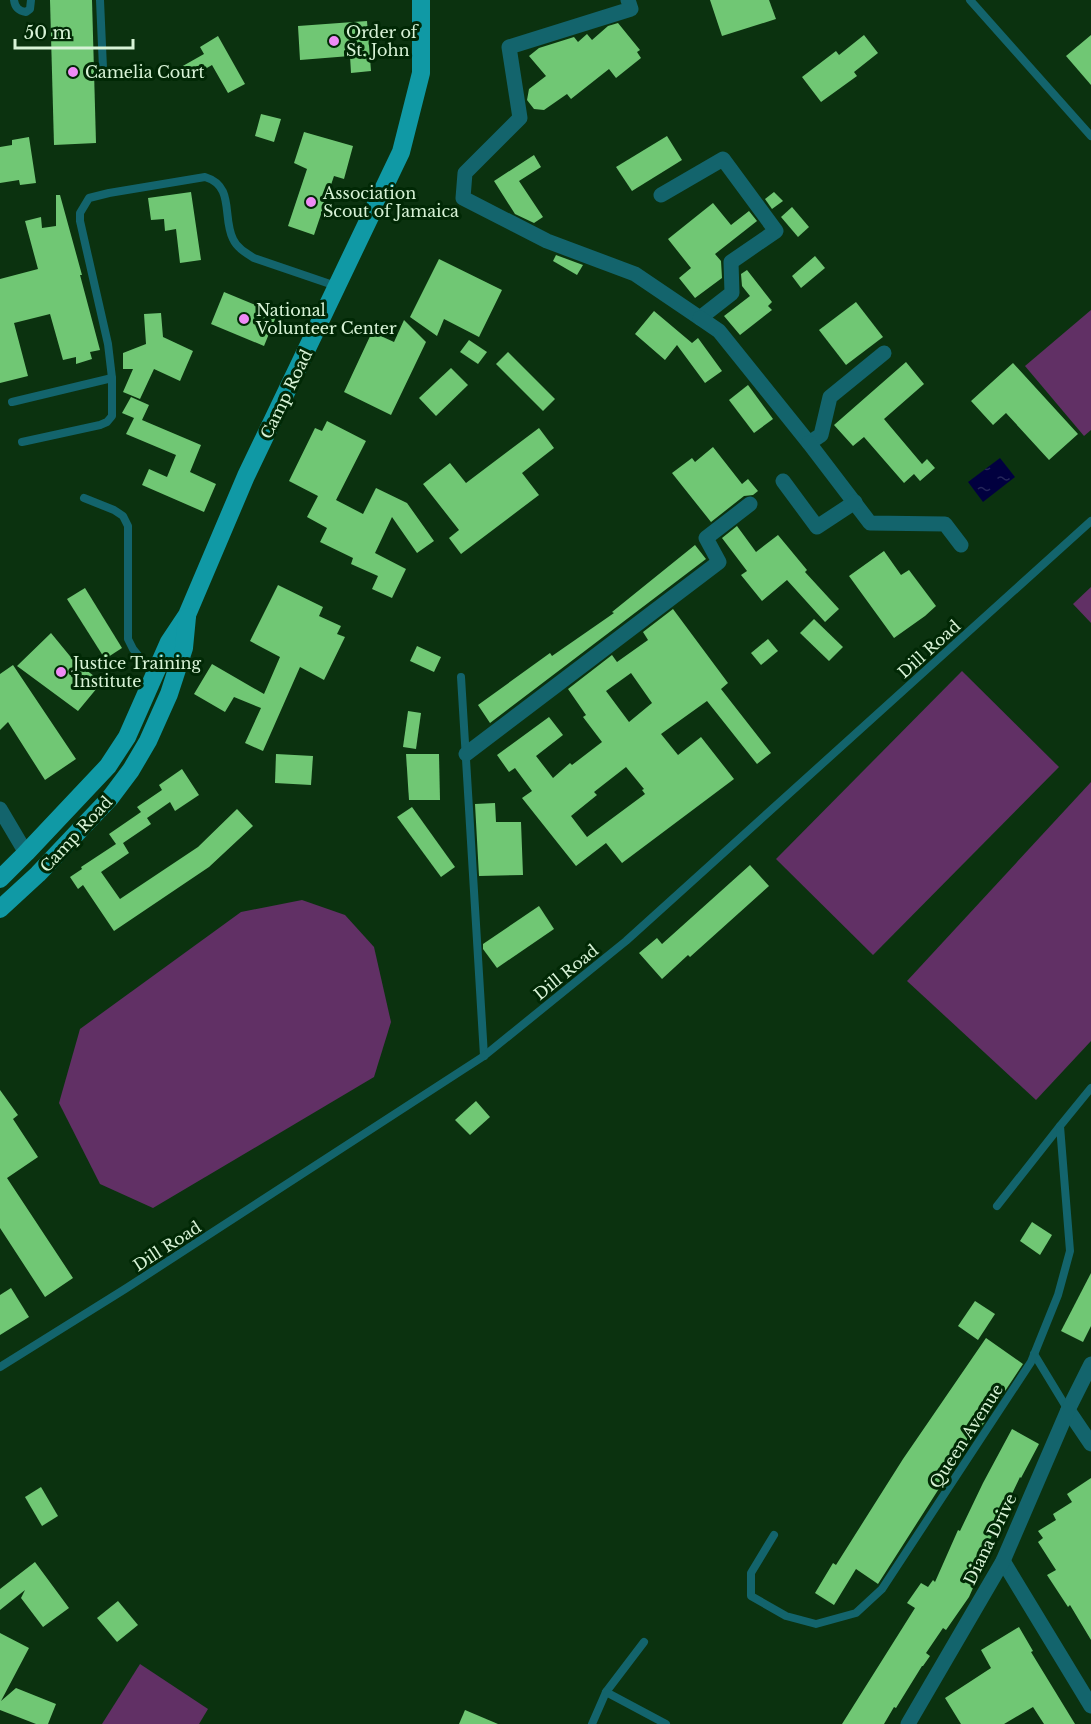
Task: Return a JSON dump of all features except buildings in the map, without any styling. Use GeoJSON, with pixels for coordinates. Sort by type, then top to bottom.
{"type":"FeatureCollection","features":[{"type":"Feature","properties":{"kind":"main road","name":"Camp Road"},"geometry":{"type":"LineString","coordinates":[[0,879],[108,766],[127,737],[168,642],[187,615],[246,476],[401,152],[421,73],[421,0]]}},
{"type":"Feature","properties":{"kind":"main road","name":"Camp Road"},"geometry":{"type":"LineString","coordinates":[[0,909],[38,874],[102,807],[131,770],[148,741],[169,694],[184,648],[187,615]]}},
{"type":"Feature","properties":{"kind":"street"},"geometry":{"type":"LineString","coordinates":[[628,0],[631,9],[509,47],[520,118],[465,173],[463,198],[547,241],[635,274],[719,331],[870,523],[945,524],[961,545]]}},
{"type":"Feature","properties":{"kind":"street"},"geometry":{"type":"LineString","coordinates":[[661,195],[723,159],[776,231],[731,262],[732,293],[700,318]]}},
{"type":"Feature","properties":{"kind":"street"},"geometry":{"type":"LineString","coordinates":[[809,443],[821,435],[831,397],[884,353]]}},
{"type":"Feature","properties":{"kind":"street"},"geometry":{"type":"LineString","coordinates":[[783,480],[817,527],[855,502]]}},
{"type":"Feature","properties":{"kind":"street"},"geometry":{"type":"LineString","coordinates":[[465,754],[719,562],[706,538],[750,504]]}},
{"type":"Feature","properties":{"kind":"street"},"geometry":{"type":"LineString","coordinates":[[0,808],[26,854]]}},
{"type":"Feature","properties":{"kind":"street","name":"Diana Drive"},"geometry":{"type":"LineString","coordinates":[[916,1720],[1003,1561],[1068,1410],[1091,1364]]}},
{"type":"Feature","properties":{"kind":"street"},"geometry":{"type":"LineString","coordinates":[[1068,1410],[1091,1444]]}},
{"type":"Feature","properties":{"kind":"street"},"geometry":{"type":"LineString","coordinates":[[1003,1561],[1091,1706]]}},
{"type":"Feature","properties":{"kind":"lane"},"geometry":{"type":"LineString","coordinates":[[14,0],[18,9],[26,12],[30,9],[31,0]]}},
{"type":"Feature","properties":{"kind":"lane"},"geometry":{"type":"LineString","coordinates":[[100,0],[102,68]]}},
{"type":"Feature","properties":{"kind":"lane"},"geometry":{"type":"LineString","coordinates":[[970,0],[1091,136]]}},
{"type":"Feature","properties":{"kind":"lane"},"geometry":{"type":"LineString","coordinates":[[22,442],[107,422],[112,416],[112,378],[108,344],[80,213],[89,198],[205,177],[214,180],[223,192],[233,239],[242,251],[254,258],[338,286]]}},
{"type":"Feature","properties":{"kind":"lane"},"geometry":{"type":"LineString","coordinates":[[12,402],[112,378]]}},
{"type":"Feature","properties":{"kind":"lane"},"geometry":{"type":"LineString","coordinates":[[84,498],[114,510],[123,516],[128,526],[128,639],[154,676]]}},
{"type":"Feature","properties":{"kind":"lane","name":"Dill Road"},"geometry":{"type":"LineString","coordinates":[[0,1367],[125,1289],[484,1056],[626,941],[1091,521]]}},
{"type":"Feature","properties":{"kind":"lane"},"geometry":{"type":"LineString","coordinates":[[461,677],[484,1056]]}},
{"type":"Feature","properties":{"kind":"lane"},"geometry":{"type":"LineString","coordinates":[[997,1206],[1091,1088]]}},
{"type":"Feature","properties":{"kind":"lane","name":"Queen Avenue"},"geometry":{"type":"LineString","coordinates":[[774,1535],[751,1573],[751,1596],[786,1616],[816,1624],[856,1613],[882,1589],[1031,1362],[1058,1295],[1070,1251],[1060,1126]]}},
{"type":"Feature","properties":{"kind":"lane"},"geometry":{"type":"LineString","coordinates":[[1034,1354],[1068,1410]]}},
{"type":"Feature","properties":{"kind":"lane"},"geometry":{"type":"LineString","coordinates":[[592,1724],[606,1692],[644,1642]]}},
{"type":"Feature","properties":{"kind":"lane"},"geometry":{"type":"LineString","coordinates":[[606,1692],[666,1724]]}},
{"type":"Feature","properties":{"kind":"shaded area"},"geometry":{"type":"Polygon","coordinates":[[[1091,310],[1091,430],[1084,436],[1025,366],[1091,310]]]}},
{"type":"Feature","properties":{"kind":"shaded area"},"geometry":{"type":"Polygon","coordinates":[[[1091,587],[1091,623],[1073,604],[1091,587]]]}},
{"type":"Feature","properties":{"kind":"shaded area"},"geometry":{"type":"Polygon","coordinates":[[[962,671],[1059,767],[873,955],[776,859],[962,671]]]}},
{"type":"Feature","properties":{"kind":"shaded area"},"geometry":{"type":"Polygon","coordinates":[[[1091,782],[1091,1041],[1036,1100],[907,981],[1091,782]]]}},
{"type":"Feature","properties":{"kind":"shaded area"},"geometry":{"type":"Polygon","coordinates":[[[302,900],[345,915],[374,947],[391,1022],[374,1077],[153,1208],[100,1184],[59,1103],[80,1029],[241,912],[302,900]]]}},
{"type":"Feature","properties":{"kind":"shaded area"},"geometry":{"type":"Polygon","coordinates":[[[140,1664],[208,1709],[199,1724],[102,1724],[140,1664]]]}},
{"type":"Feature","properties":{"kind":"water"},"geometry":{"type":"Polygon","coordinates":[[[1000,458],[1015,477],[983,502],[968,482],[1000,458]]]}},
{"type":"Feature","properties":{"kind":"place","name":"Order of St. John"},"geometry":{"type":"Point","coordinates":[334,41]}},
{"type":"Feature","properties":{"kind":"place","name":"Camelia Court"},"geometry":{"type":"Point","coordinates":[73,72]}},
{"type":"Feature","properties":{"kind":"place","name":"Association Scout of Jamaica"},"geometry":{"type":"Point","coordinates":[311,202]}},
{"type":"Feature","properties":{"kind":"place","name":"National Volunteer Center"},"geometry":{"type":"Point","coordinates":[244,319]}},
{"type":"Feature","properties":{"kind":"place","name":"Justice Training Institute"},"geometry":{"type":"Point","coordinates":[61,672]}}]}
